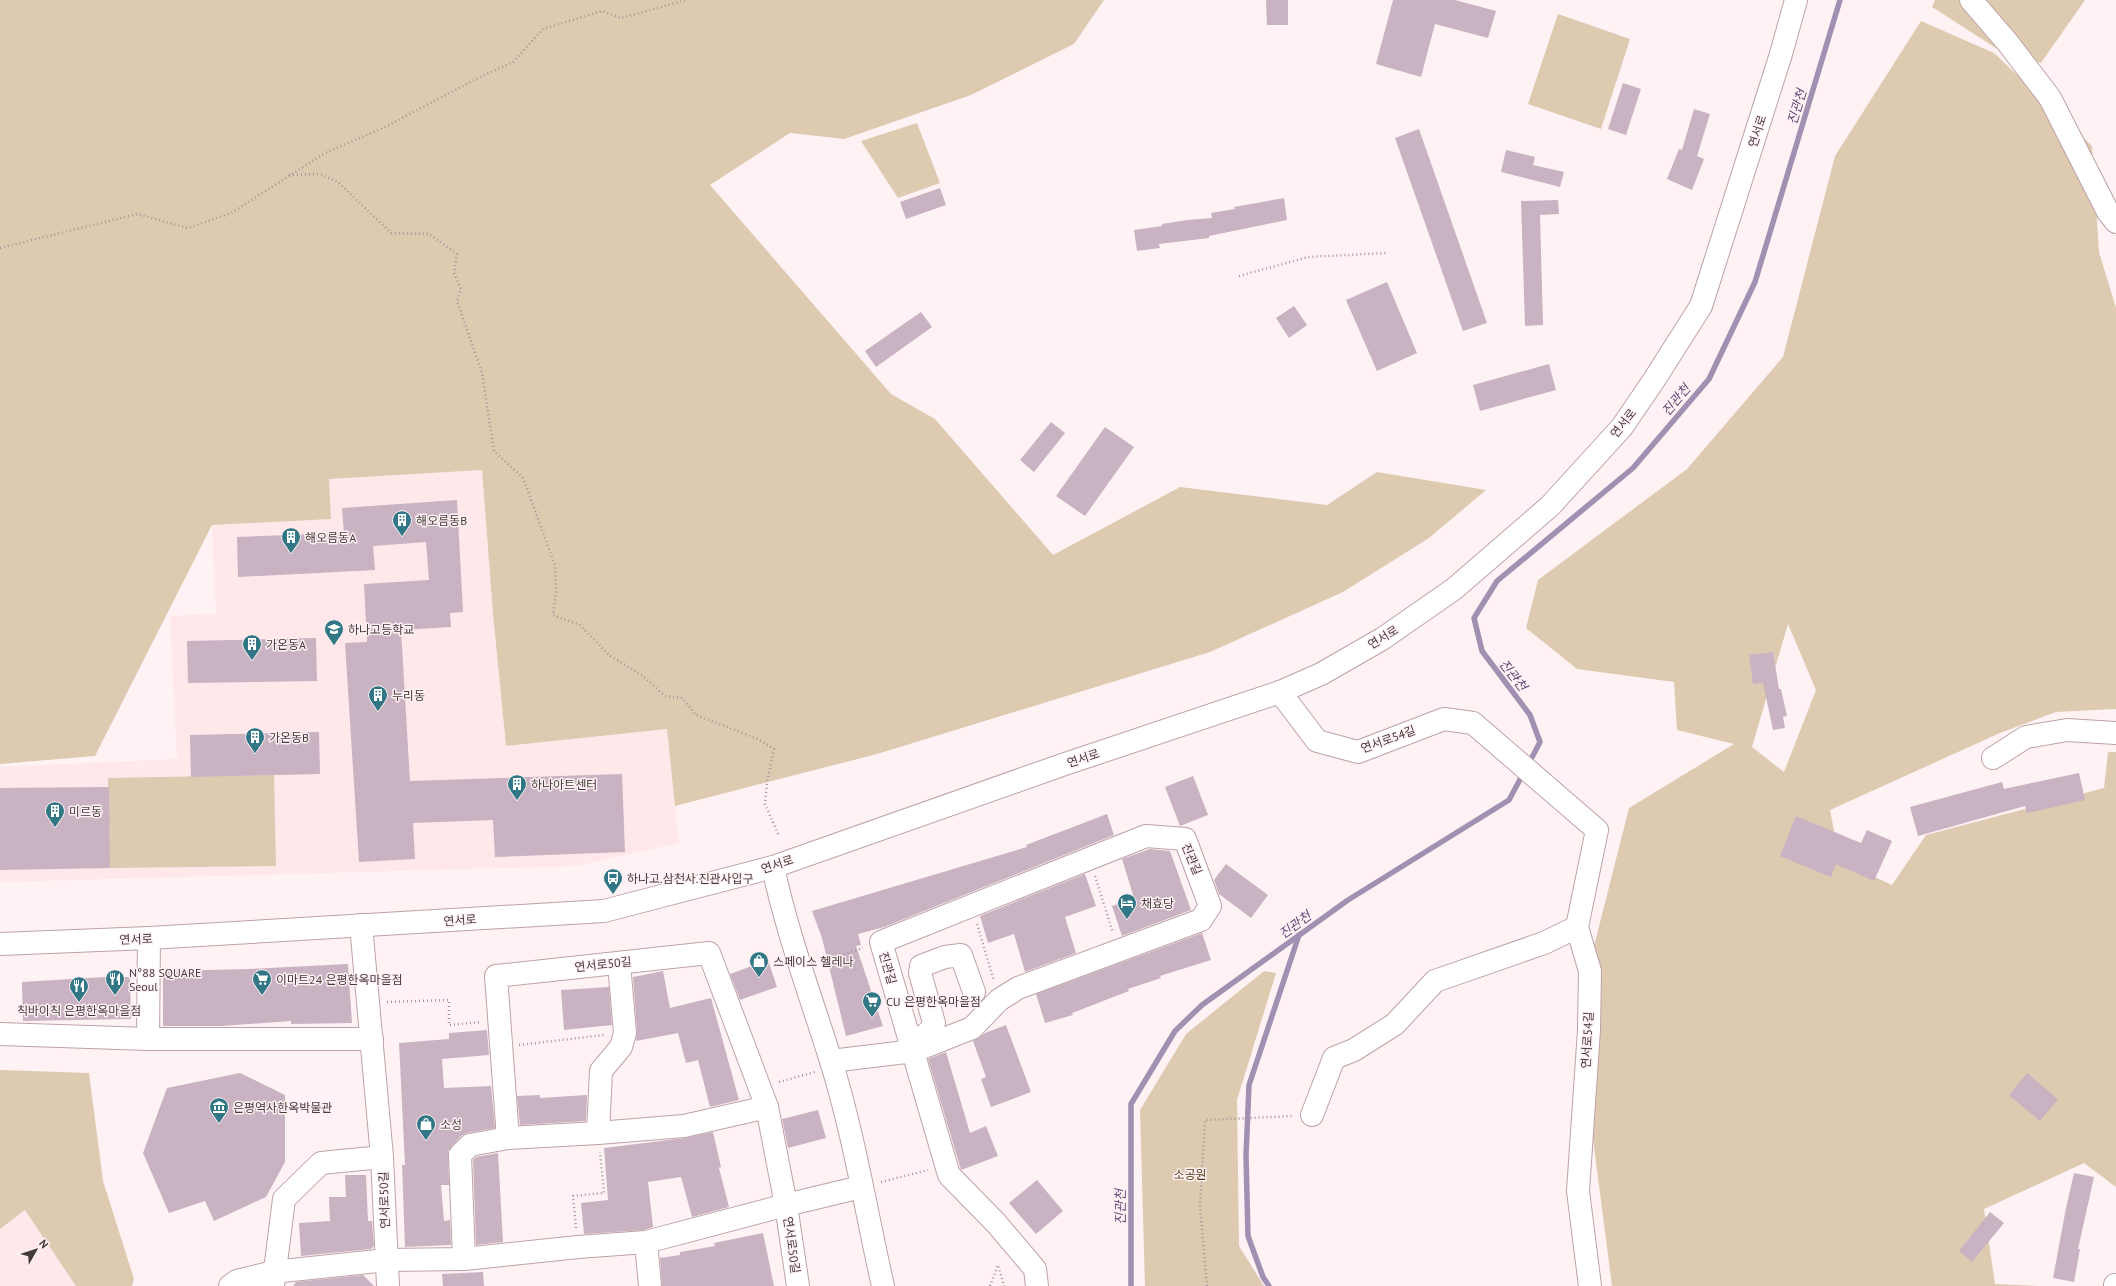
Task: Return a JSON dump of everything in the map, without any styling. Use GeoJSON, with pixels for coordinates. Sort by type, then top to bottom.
{"type":"FeatureCollection","features":[{"type":"Feature","properties":{"kind":"street","name":"연서로"},"geometry":{"type":"LineString","coordinates":[[0,944],[149,938],[361,924],[422,923],[604,911],[773,867],[1065,764],[1280,692],[1321,674],[1382,639],[1454,589],[1550,506],[1622,427],[1654,380],[1700,306],[1781,54],[1796,0]]}},
{"type":"Feature","properties":{"kind":"street"},"geometry":{"type":"LineString","coordinates":[[1971,0],[2008,43],[2050,98],[2108,212],[2116,222]]}},
{"type":"Feature","properties":{"kind":"street","name":"연서로54길"},"geometry":{"type":"LineString","coordinates":[[1280,692],[1317,741],[1358,752],[1444,719],[1473,724],[1597,830],[1577,927],[1590,971],[1589,1030],[1578,1191],[1590,1286]]}},
{"type":"Feature","properties":{"kind":"street"},"geometry":{"type":"LineString","coordinates":[[1993,758],[2026,737],[2066,730],[2116,733]]}},
{"type":"Feature","properties":{"kind":"street","name":"진관길"},"geometry":{"type":"LineString","coordinates":[[824,1066],[911,1046],[972,1028],[1000,1000],[1018,988],[1201,920],[1210,906],[1185,839],[1146,836],[881,942],[911,1046],[949,1175],[996,1223],[1035,1269],[1036,1286]]}},
{"type":"Feature","properties":{"kind":"street"},"geometry":{"type":"LineString","coordinates":[[773,867],[824,1066],[851,1134],[869,1185],[883,1286]]}},
{"type":"Feature","properties":{"kind":"street","name":"연서로50길"},"geometry":{"type":"LineString","coordinates":[[361,924],[382,1157],[388,1286]]}},
{"type":"Feature","properties":{"kind":"street"},"geometry":{"type":"LineString","coordinates":[[1312,1115],[1334,1058],[1354,1050],[1395,1024],[1435,981],[1544,943],[1577,927]]}},
{"type":"Feature","properties":{"kind":"street"},"geometry":{"type":"LineString","coordinates":[[148,1039],[149,938]]}},
{"type":"Feature","properties":{"kind":"street","name":"연서로50길"},"geometry":{"type":"LineString","coordinates":[[508,1138],[496,976],[709,953],[763,1098],[786,1205],[798,1286]]}},
{"type":"Feature","properties":{"kind":"street"},"geometry":{"type":"LineString","coordinates":[[911,1046],[931,1030],[934,1023],[920,973],[921,966],[945,956],[961,955],[974,992]]}},
{"type":"Feature","properties":{"kind":"street"},"geometry":{"type":"LineString","coordinates":[[598,1133],[601,1071],[620,1047],[626,1033],[619,963]]}},
{"type":"Feature","properties":{"kind":"street"},"geometry":{"type":"LineString","coordinates":[[0,1034],[148,1039],[372,1039]]}},
{"type":"Feature","properties":{"kind":"street"},"geometry":{"type":"LineString","coordinates":[[464,1259],[460,1155],[470,1145],[508,1138],[684,1126],[763,1098]]}},
{"type":"Feature","properties":{"kind":"street"},"geometry":{"type":"LineString","coordinates":[[273,1279],[284,1199],[321,1163],[382,1157]]}},
{"type":"Feature","properties":{"kind":"street","name":"연서로50길"},"geometry":{"type":"LineString","coordinates":[[230,1286],[237,1280],[273,1279],[387,1260],[464,1259],[578,1247],[646,1242],[869,1185]]}},
{"type":"Feature","properties":{"kind":"street"},"geometry":{"type":"LineString","coordinates":[[646,1242],[650,1286]]}},
{"type":"Feature","properties":{"kind":"path"},"geometry":{"type":"LineString","coordinates":[[0,248],[137,214],[188,228],[231,213],[325,153],[385,127],[480,76],[513,62],[543,29],[602,11],[621,18],[686,0]]}},
{"type":"Feature","properties":{"kind":"path"},"geometry":{"type":"LineString","coordinates":[[289,175],[320,174],[338,182],[391,233],[429,234],[457,254],[454,273],[460,289],[457,301],[482,373],[494,450],[523,478],[555,565],[556,592],[553,615],[580,625],[609,655],[643,676],[665,696],[682,698],[696,715],[758,739],[774,749],[766,782],[765,804],[779,836]]}},
{"type":"Feature","properties":{"kind":"path"},"geometry":{"type":"LineString","coordinates":[[1239,276],[1308,257],[1386,253]]}},
{"type":"Feature","properties":{"kind":"path"},"geometry":{"type":"LineString","coordinates":[[1089,859],[1118,950]]}},
{"type":"Feature","properties":{"kind":"path"},"geometry":{"type":"LineString","coordinates":[[972,906],[1000,1000]]}},
{"type":"Feature","properties":{"kind":"path"},"geometry":{"type":"LineString","coordinates":[[821,962],[881,942]]}},
{"type":"Feature","properties":{"kind":"path"},"geometry":{"type":"LineString","coordinates":[[368,1003],[449,1000],[449,1025],[499,1020]]}},
{"type":"Feature","properties":{"kind":"path"},"geometry":{"type":"LineString","coordinates":[[501,1046],[626,1033]]}},
{"type":"Feature","properties":{"kind":"path"},"geometry":{"type":"LineString","coordinates":[[763,1098],[824,1066]]}},
{"type":"Feature","properties":{"kind":"path"},"geometry":{"type":"LineString","coordinates":[[1207,1286],[1200,1206],[1205,1120],[1232,1120],[1312,1115]]}},
{"type":"Feature","properties":{"kind":"path"},"geometry":{"type":"LineString","coordinates":[[578,1247],[573,1196],[604,1193],[598,1133]]}},
{"type":"Feature","properties":{"kind":"path"},"geometry":{"type":"LineString","coordinates":[[869,1185],[946,1165]]}},
{"type":"Feature","properties":{"kind":"path"},"geometry":{"type":"LineString","coordinates":[[990,1286],[998,1264],[1004,1286]]}},
{"type":"Feature","properties":{"kind":"shaded area","name":"하나고등학교"},"geometry":{"type":"Polygon","coordinates":[[[482,470],[493,614],[506,746],[667,729],[679,843],[576,866],[0,882],[0,767],[177,759],[170,616],[216,614],[212,525],[331,519],[329,479],[482,470]]]}},
{"type":"Feature","properties":{"kind":"shaded area"},"geometry":{"type":"Polygon","coordinates":[[[25,1210],[76,1286],[0,1286],[0,1229],[25,1210]]]}},
{"type":"Feature","properties":{"kind":"green space"},"geometry":{"type":"Polygon","coordinates":[[[0,0],[1104,0],[1074,44],[971,95],[844,139],[790,133],[710,185],[891,394],[935,419],[1053,555],[1180,487],[1327,505],[1377,472],[1486,490],[1429,538],[1343,592],[1210,652],[877,754],[675,806],[667,729],[506,746],[493,614],[482,470],[329,479],[331,519],[212,525],[95,756],[0,764],[0,0]]]}},
{"type":"Feature","properties":{"kind":"green space"},"geometry":{"type":"Polygon","coordinates":[[[1935,0],[2085,0],[2041,63],[2002,52],[1932,7],[1935,0]]]}},
{"type":"Feature","properties":{"kind":"green space"},"geometry":{"type":"Polygon","coordinates":[[[1558,14],[1630,39],[1601,129],[1528,104],[1558,14]]]}},
{"type":"Feature","properties":{"kind":"green space"},"geometry":{"type":"Polygon","coordinates":[[[1921,21],[1994,53],[2092,146],[2099,252],[2116,308],[2116,709],[2056,712],[2000,733],[1830,810],[1840,861],[1892,885],[1926,835],[2104,788],[2108,752],[2116,752],[2116,1187],[2084,1163],[1984,1209],[1995,1284],[2040,1286],[1612,1286],[1593,1139],[1593,950],[1629,808],[1734,744],[1677,730],[1674,682],[1577,669],[1526,628],[1538,580],[1687,469],[1783,357],[1835,156],[1921,21]],[[1788,624],[1752,747],[1784,772],[1816,690],[1788,624]]]}},
{"type":"Feature","properties":{"kind":"green space"},"geometry":{"type":"Polygon","coordinates":[[[917,123],[940,183],[898,198],[861,141],[917,123]]]}},
{"type":"Feature","properties":{"kind":"green space"},"geometry":{"type":"Polygon","coordinates":[[[274,775],[276,866],[110,868],[108,778],[274,775]]]}},
{"type":"Feature","properties":{"kind":"green space","name":"소공원"},"geometry":{"type":"Polygon","coordinates":[[[1264,971],[1276,973],[1237,1100],[1239,1246],[1264,1286],[1145,1286],[1140,1110],[1186,1034],[1264,971]]]}},
{"type":"Feature","properties":{"kind":"green space"},"geometry":{"type":"Polygon","coordinates":[[[0,1070],[89,1073],[103,1181],[134,1279],[132,1286],[76,1286],[25,1210],[0,1229],[0,1070]]]}},
{"type":"Feature","properties":{"kind":"building"},"geometry":{"type":"Polygon","coordinates":[[[1266,0],[1288,0],[1288,25],[1267,25],[1266,0]]]}},
{"type":"Feature","properties":{"kind":"building"},"geometry":{"type":"Polygon","coordinates":[[[1393,0],[1455,0],[1496,11],[1488,38],[1435,24],[1421,77],[1376,64],[1393,0]]]}},
{"type":"Feature","properties":{"kind":"building"},"geometry":{"type":"Polygon","coordinates":[[[1623,83],[1641,89],[1626,135],[1608,129],[1623,83]]]}},
{"type":"Feature","properties":{"kind":"building"},"geometry":{"type":"Polygon","coordinates":[[[1694,109],[1710,114],[1697,156],[1704,159],[1692,190],[1667,179],[1679,149],[1682,150],[1694,109]]]}},
{"type":"Feature","properties":{"kind":"building"},"geometry":{"type":"Polygon","coordinates":[[[1419,129],[1487,323],[1463,331],[1395,138],[1419,129]]]}},
{"type":"Feature","properties":{"kind":"building"},"geometry":{"type":"Polygon","coordinates":[[[1506,150],[1535,157],[1533,165],[1564,172],[1560,187],[1501,172],[1506,150]]]}},
{"type":"Feature","properties":{"kind":"building"},"geometry":{"type":"Polygon","coordinates":[[[940,188],[946,205],[906,219],[900,202],[940,188]]]}},
{"type":"Feature","properties":{"kind":"building"},"geometry":{"type":"Polygon","coordinates":[[[1284,198],[1287,220],[1209,236],[1209,238],[1159,244],[1160,248],[1137,251],[1134,230],[1162,226],[1162,224],[1187,220],[1212,218],[1211,213],[1235,209],[1234,207],[1284,198]]]}},
{"type":"Feature","properties":{"kind":"building"},"geometry":{"type":"Polygon","coordinates":[[[1558,200],[1559,214],[1540,215],[1543,325],[1525,326],[1521,201],[1558,200]]]}},
{"type":"Feature","properties":{"kind":"building"},"geometry":{"type":"Polygon","coordinates":[[[1387,282],[1417,353],[1377,371],[1346,300],[1387,282]]]}},
{"type":"Feature","properties":{"kind":"building"},"geometry":{"type":"Polygon","coordinates":[[[1294,306],[1307,325],[1289,338],[1276,318],[1294,306]]]}},
{"type":"Feature","properties":{"kind":"building"},"geometry":{"type":"Polygon","coordinates":[[[921,312],[932,327],[876,367],[865,351],[921,312]]]}},
{"type":"Feature","properties":{"kind":"building"},"geometry":{"type":"Polygon","coordinates":[[[1549,364],[1556,390],[1480,411],[1473,385],[1549,364]]]}},
{"type":"Feature","properties":{"kind":"building"},"geometry":{"type":"Polygon","coordinates":[[[1051,422],[1065,433],[1034,472],[1020,460],[1051,422]]]}},
{"type":"Feature","properties":{"kind":"building"},"geometry":{"type":"Polygon","coordinates":[[[1105,427],[1134,447],[1085,516],[1056,496],[1105,427]]]}},
{"type":"Feature","properties":{"kind":"building"},"geometry":{"type":"Polygon","coordinates":[[[457,500],[463,612],[450,613],[451,627],[401,630],[410,781],[622,774],[625,852],[495,857],[493,820],[413,823],[415,859],[359,862],[345,643],[367,642],[364,584],[429,580],[426,542],[373,546],[375,570],[238,577],[237,537],[344,533],[342,508],[457,500]]]}},
{"type":"Feature","properties":{"kind":"building","name":"가온동A"},"geometry":{"type":"Polygon","coordinates":[[[316,638],[317,681],[188,683],[187,641],[316,638]]]}},
{"type":"Feature","properties":{"kind":"building"},"geometry":{"type":"Polygon","coordinates":[[[1773,652],[1779,689],[1781,689],[1787,716],[1783,717],[1785,728],[1773,730],[1763,683],[1753,684],[1749,655],[1773,652]]]}},
{"type":"Feature","properties":{"kind":"building","name":"가온동B"},"geometry":{"type":"Polygon","coordinates":[[[319,732],[320,774],[191,777],[190,735],[319,732]]]}},
{"type":"Feature","properties":{"kind":"building"},"geometry":{"type":"Polygon","coordinates":[[[2079,773],[2085,800],[2027,813],[2025,806],[1918,836],[1910,807],[2002,782],[2004,789],[2079,773]]]}},
{"type":"Feature","properties":{"kind":"building"},"geometry":{"type":"Polygon","coordinates":[[[1193,776],[1208,815],[1180,826],[1165,787],[1193,776]]]}},
{"type":"Feature","properties":{"kind":"building","name":"미르동"},"geometry":{"type":"Polygon","coordinates":[[[109,787],[110,868],[0,870],[0,788],[109,787]]]}},
{"type":"Feature","properties":{"kind":"building"},"geometry":{"type":"Polygon","coordinates":[[[1107,814],[1114,835],[884,927],[858,934],[861,945],[856,946],[883,1026],[846,1036],[822,938],[812,911],[1027,847],[1026,845],[1107,814]]]}},
{"type":"Feature","properties":{"kind":"building"},"geometry":{"type":"Polygon","coordinates":[[[1796,816],[1861,843],[1867,830],[1892,841],[1874,881],[1836,864],[1831,877],[1780,856],[1796,816]]]}},
{"type":"Feature","properties":{"kind":"building"},"geometry":{"type":"Polygon","coordinates":[[[1150,849],[1170,851],[1191,910],[1122,936],[1112,906],[1134,898],[1122,859],[1150,849]]]}},
{"type":"Feature","properties":{"kind":"building"},"geometry":{"type":"Polygon","coordinates":[[[1226,864],[1268,895],[1251,918],[1219,894],[1214,880],[1226,864]]]}},
{"type":"Feature","properties":{"kind":"building"},"geometry":{"type":"Polygon","coordinates":[[[1085,874],[1096,906],[1065,917],[1076,953],[1025,972],[1014,934],[988,943],[980,916],[1085,874]]]}},
{"type":"Feature","properties":{"kind":"building"},"geometry":{"type":"Polygon","coordinates":[[[1202,933],[1211,960],[1160,976],[1161,978],[1128,989],[1129,991],[1072,1013],[1073,1015],[1045,1023],[1036,994],[1202,933]]]}},
{"type":"Feature","properties":{"kind":"building"},"geometry":{"type":"Polygon","coordinates":[[[768,960],[777,987],[740,1000],[730,974],[768,960]]]}},
{"type":"Feature","properties":{"kind":"building"},"geometry":{"type":"Polygon","coordinates":[[[348,964],[352,1023],[291,1024],[291,1021],[221,1026],[163,1026],[163,971],[249,969],[348,964]]]}},
{"type":"Feature","properties":{"kind":"building"},"geometry":{"type":"Polygon","coordinates":[[[663,971],[670,1008],[711,998],[739,1100],[710,1107],[698,1060],[686,1063],[678,1033],[636,1041],[637,1032],[633,977],[663,971]]]}},
{"type":"Feature","properties":{"kind":"building"},"geometry":{"type":"Polygon","coordinates":[[[104,977],[130,977],[131,1019],[23,1021],[22,982],[104,977]]]}},
{"type":"Feature","properties":{"kind":"building"},"geometry":{"type":"Polygon","coordinates":[[[609,987],[612,1025],[564,1030],[561,990],[609,987]]]}},
{"type":"Feature","properties":{"kind":"building"},"geometry":{"type":"Polygon","coordinates":[[[1006,1025],[1031,1092],[991,1107],[981,1079],[986,1077],[973,1041],[985,1033],[1006,1025]]]}},
{"type":"Feature","properties":{"kind":"building"},"geometry":{"type":"Polygon","coordinates":[[[487,1030],[489,1055],[442,1059],[444,1088],[491,1086],[495,1128],[467,1133],[461,1136],[448,1151],[449,1185],[441,1185],[444,1221],[450,1220],[451,1245],[405,1247],[402,1165],[405,1165],[399,1043],[449,1039],[449,1033],[487,1030]]]}},
{"type":"Feature","properties":{"kind":"building"},"geometry":{"type":"Polygon","coordinates":[[[946,1052],[970,1133],[986,1126],[998,1156],[961,1170],[928,1059],[946,1052]]]}},
{"type":"Feature","properties":{"kind":"building","name":"은평역사한옥박물관"},"geometry":{"type":"Polygon","coordinates":[[[240,1073],[285,1095],[285,1162],[266,1197],[214,1221],[205,1201],[169,1213],[143,1153],[167,1088],[240,1073]]]}},
{"type":"Feature","properties":{"kind":"building"},"geometry":{"type":"Polygon","coordinates":[[[2027,1073],[2058,1099],[2040,1121],[2009,1095],[2027,1073]]]}},
{"type":"Feature","properties":{"kind":"building"},"geometry":{"type":"Polygon","coordinates":[[[540,1095],[540,1098],[587,1095],[586,1121],[520,1125],[517,1096],[540,1095]]]}},
{"type":"Feature","properties":{"kind":"building"},"geometry":{"type":"Polygon","coordinates":[[[818,1110],[826,1138],[788,1148],[782,1119],[818,1110]]]}},
{"type":"Feature","properties":{"kind":"building"},"geometry":{"type":"Polygon","coordinates":[[[713,1132],[721,1167],[719,1168],[729,1207],[692,1217],[681,1177],[648,1182],[653,1227],[644,1230],[584,1234],[581,1203],[608,1200],[604,1148],[685,1138],[713,1132]]]}},
{"type":"Feature","properties":{"kind":"building"},"geometry":{"type":"Polygon","coordinates":[[[498,1153],[503,1242],[476,1245],[473,1160],[476,1157],[498,1153]]]}},
{"type":"Feature","properties":{"kind":"building"},"geometry":{"type":"Polygon","coordinates":[[[2074,1173],[2094,1177],[2078,1249],[2080,1249],[2074,1282],[2053,1278],[2074,1173]]]}},
{"type":"Feature","properties":{"kind":"building"},"geometry":{"type":"Polygon","coordinates":[[[345,1175],[366,1175],[368,1221],[372,1221],[374,1246],[371,1249],[301,1256],[299,1223],[330,1221],[329,1197],[346,1197],[345,1175]]]}},
{"type":"Feature","properties":{"kind":"building"},"geometry":{"type":"Polygon","coordinates":[[[1037,1180],[1063,1211],[1036,1234],[1009,1203],[1037,1180]]]}},
{"type":"Feature","properties":{"kind":"building"},"geometry":{"type":"Polygon","coordinates":[[[1990,1212],[2004,1223],[1972,1262],[1959,1251],[1990,1212]]]}},
{"type":"Feature","properties":{"kind":"building"},"geometry":{"type":"Polygon","coordinates":[[[763,1233],[774,1286],[662,1286],[660,1258],[680,1255],[680,1252],[715,1246],[714,1243],[763,1233]]]}},
{"type":"Feature","properties":{"kind":"building"},"geometry":{"type":"Polygon","coordinates":[[[483,1272],[484,1286],[443,1286],[442,1274],[483,1272]]]}},
{"type":"Feature","properties":{"kind":"building"},"geometry":{"type":"Polygon","coordinates":[[[363,1275],[374,1286],[293,1286],[296,1282],[363,1275]]]}},
{"type":"Feature","properties":{"kind":"waterway","name":"진관천"},"geometry":{"type":"LineString","coordinates":[[1528,765],[1540,742],[1530,715],[1482,651],[1474,618],[1497,581],[1633,468],[1709,379],[1755,282],[1840,0]]}},
{"type":"Feature","properties":{"kind":"waterway","name":"진관천"},"geometry":{"type":"LineString","coordinates":[[1131,1286],[1131,1104],[1175,1031],[1202,1005],[1348,900],[1509,800],[1524,772]]}},
{"type":"Feature","properties":{"kind":"waterway"},"geometry":{"type":"LineString","coordinates":[[1269,1286],[1263,1277],[1248,1236],[1246,1156],[1249,1085],[1299,935]]}},
{"type":"Feature","properties":{"kind":"place","name":"해오름동B"},"geometry":{"type":"Point","coordinates":[402,537]}},
{"type":"Feature","properties":{"kind":"place","name":"해오름동A"},"geometry":{"type":"Point","coordinates":[291,554]}},
{"type":"Feature","properties":{"kind":"place","name":"하나고등학교"},"geometry":{"type":"Point","coordinates":[334,646]}},
{"type":"Feature","properties":{"kind":"place","name":"가온동A"},"geometry":{"type":"Point","coordinates":[252,661]}},
{"type":"Feature","properties":{"kind":"place","name":"누리동"},"geometry":{"type":"Point","coordinates":[378,712]}},
{"type":"Feature","properties":{"kind":"place","name":"가온동B"},"geometry":{"type":"Point","coordinates":[255,754]}},
{"type":"Feature","properties":{"kind":"place","name":"하나아트센터"},"geometry":{"type":"Point","coordinates":[517,801]}},
{"type":"Feature","properties":{"kind":"place","name":"미르동"},"geometry":{"type":"Point","coordinates":[55,828]}},
{"type":"Feature","properties":{"kind":"place","name":"하나고.삼천사.진관사입구"},"geometry":{"type":"Point","coordinates":[613,895]}},
{"type":"Feature","properties":{"kind":"place","name":"채효당"},"geometry":{"type":"Point","coordinates":[1127,920]}},
{"type":"Feature","properties":{"kind":"place","name":"스페이스 헬레나"},"geometry":{"type":"Point","coordinates":[759,978]}},
{"type":"Feature","properties":{"kind":"place","name":"N°88 SQUARE Seoul"},"geometry":{"type":"Point","coordinates":[115,996]}},
{"type":"Feature","properties":{"kind":"place","name":"이마트24 은평한옥마을점"},"geometry":{"type":"Point","coordinates":[262,996]}},
{"type":"Feature","properties":{"kind":"place","name":"칙바이칙 은평한옥마을점"},"geometry":{"type":"Point","coordinates":[79,1003]}},
{"type":"Feature","properties":{"kind":"place","name":"CU 은평한옥마을점"},"geometry":{"type":"Point","coordinates":[872,1018]}},
{"type":"Feature","properties":{"kind":"place","name":"은평역사한옥박물관"},"geometry":{"type":"Point","coordinates":[219,1124]}},
{"type":"Feature","properties":{"kind":"place","name":"소성"},"geometry":{"type":"Point","coordinates":[426,1141]}}]}
